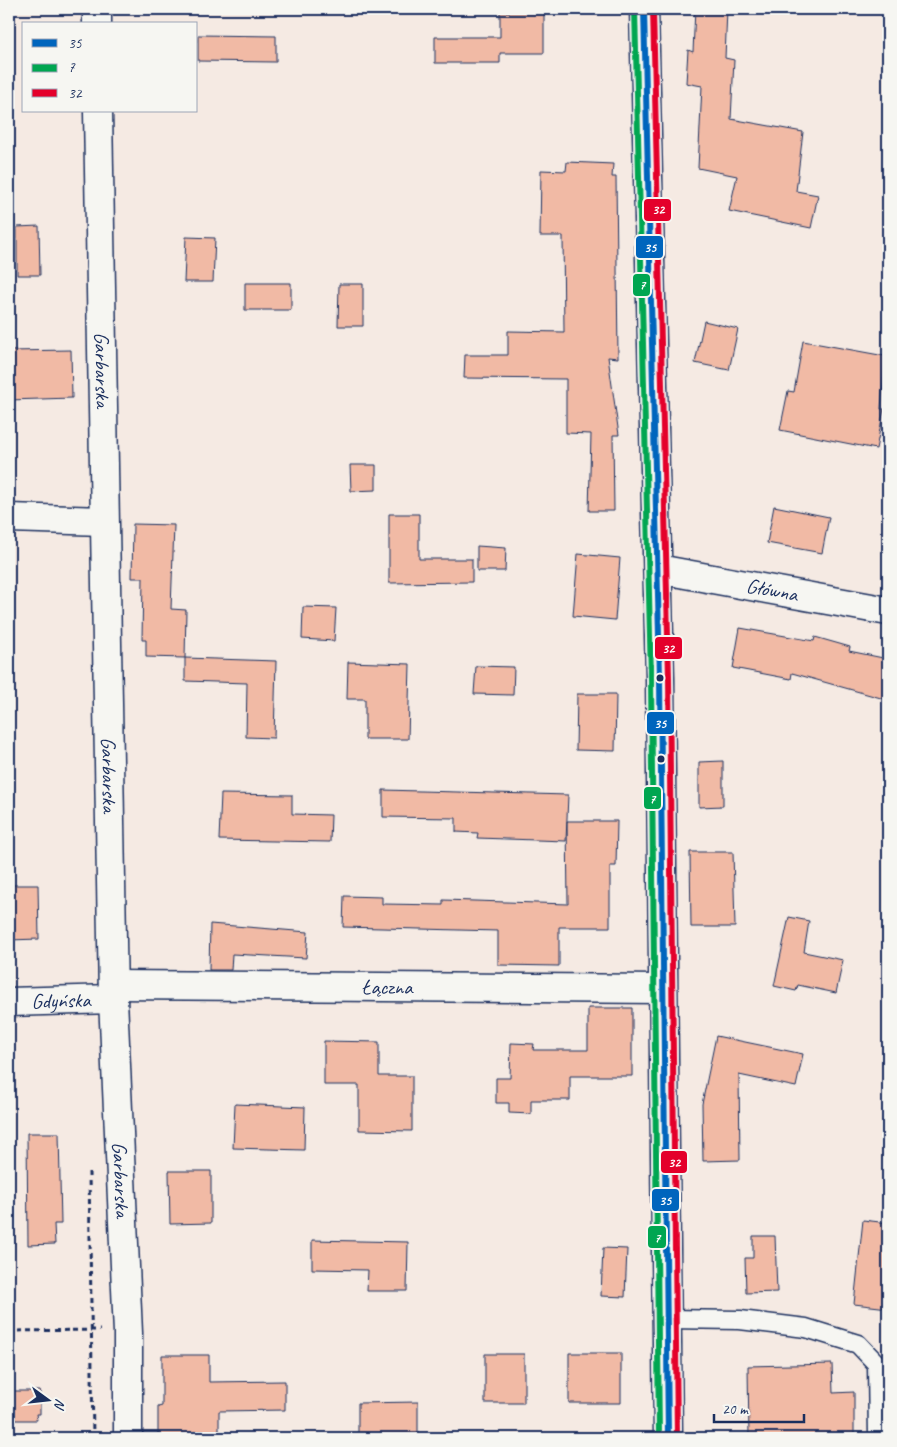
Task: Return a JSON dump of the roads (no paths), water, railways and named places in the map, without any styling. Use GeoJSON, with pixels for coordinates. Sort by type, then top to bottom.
{"type":"FeatureCollection","features":[{"type":"Feature","properties":{"kind":"street"},"geometry":{"type":"LineString","coordinates":[[97,9],[97,22]]}},
{"type":"Feature","properties":{"kind":"street"},"geometry":{"type":"LineString","coordinates":[[644,9],[658,569],[661,989],[668,1438]]}},
{"type":"Feature","properties":{"kind":"street","name":"Garbarska"},"geometry":{"type":"LineString","coordinates":[[98,112],[103,520],[113,992],[128,1333],[128,1438]]}},
{"type":"Feature","properties":{"kind":"street"},"geometry":{"type":"LineString","coordinates":[[9,518],[103,520]]}},
{"type":"Feature","properties":{"kind":"street","name":"Główna"},"geometry":{"type":"LineString","coordinates":[[658,569],[888,611]]}},
{"type":"Feature","properties":{"kind":"street","name":"Łączna"},"geometry":{"type":"LineString","coordinates":[[113,992],[661,989]]}},
{"type":"Feature","properties":{"kind":"street","name":"Gdyńska"},"geometry":{"type":"LineString","coordinates":[[9,1002],[113,992]]}},
{"type":"Feature","properties":{"kind":"lane"},"geometry":{"type":"LineString","coordinates":[[666,1319],[740,1320],[806,1328],[858,1344],[877,1364],[878,1438]]}}]}
